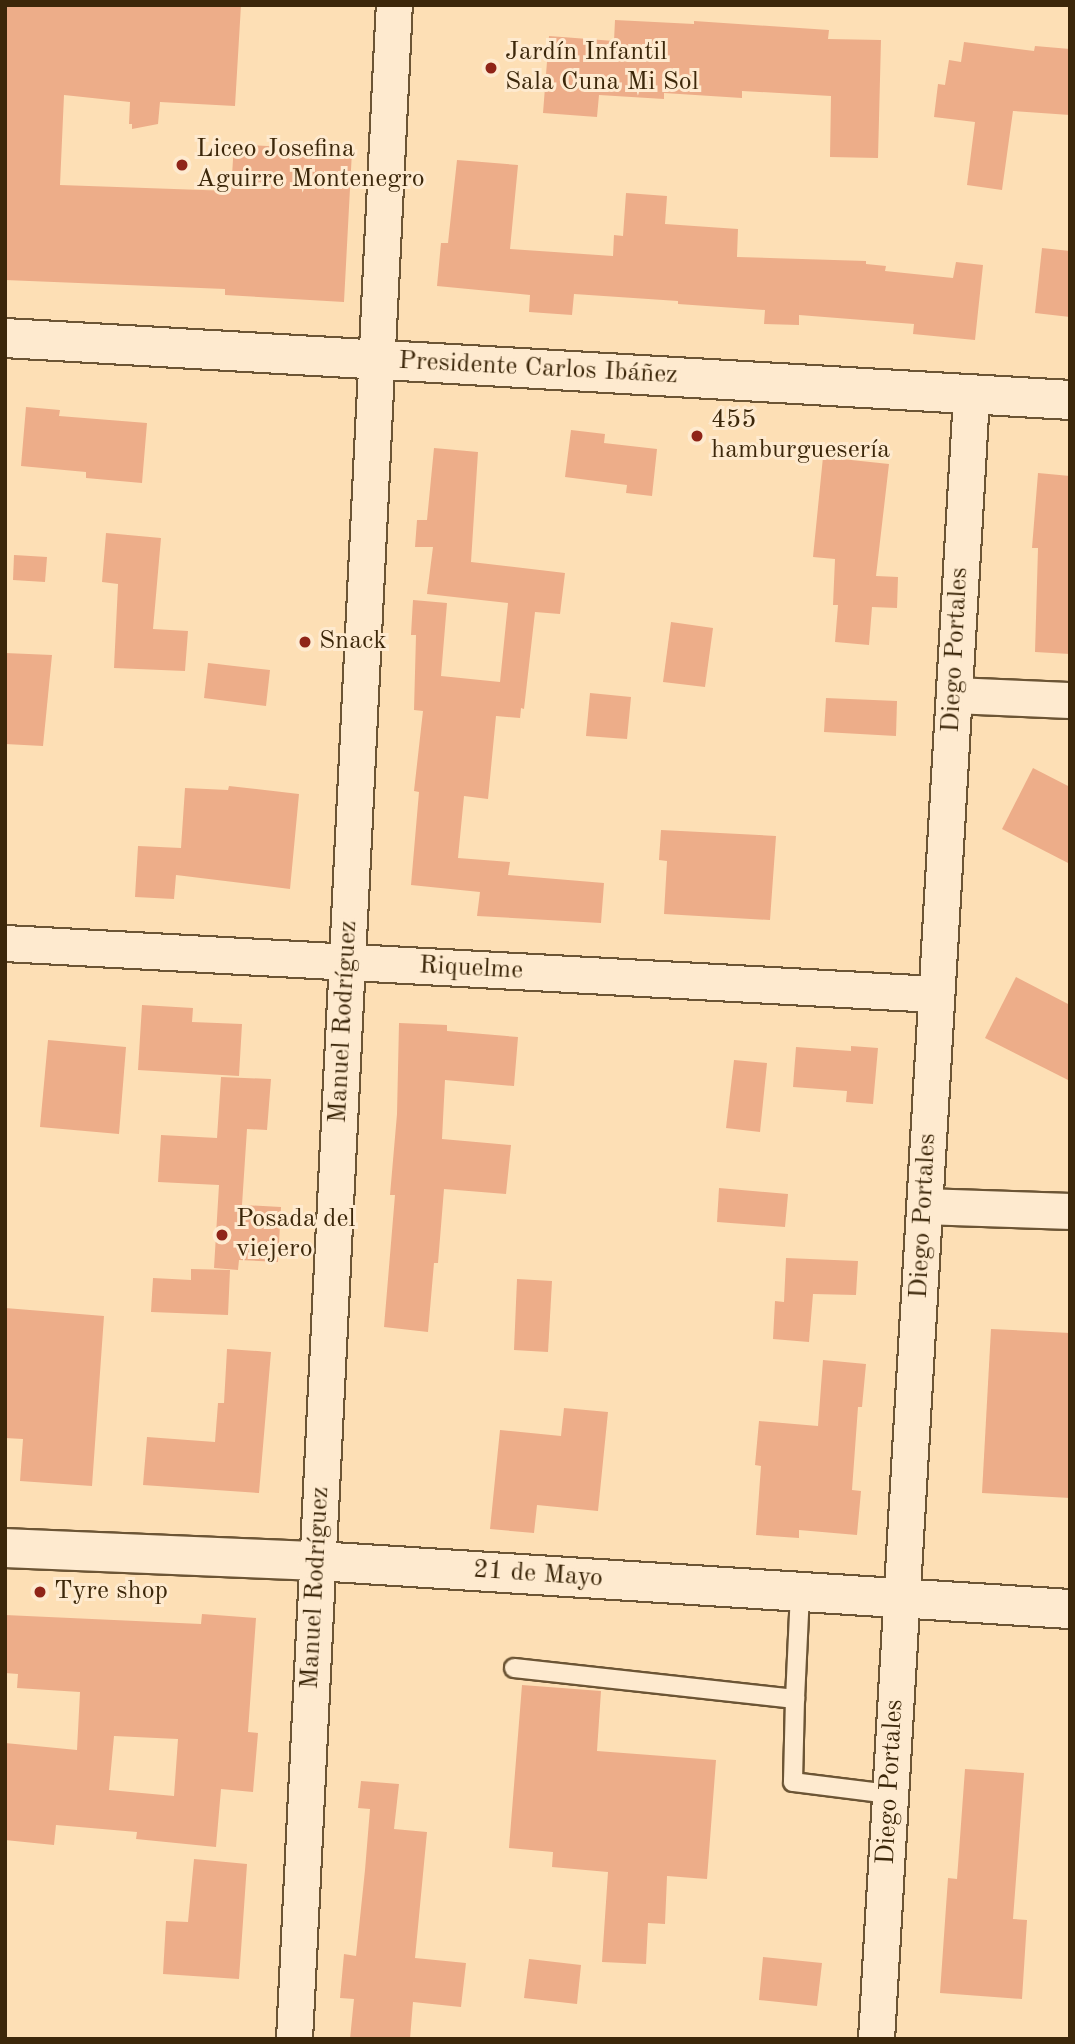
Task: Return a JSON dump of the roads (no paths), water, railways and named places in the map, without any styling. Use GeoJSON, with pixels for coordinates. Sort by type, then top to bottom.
{"type":"FeatureCollection","features":[{"type":"Feature","properties":{"kind":"street","name":"Manuel Rodríguez"},"geometry":{"type":"LineString","coordinates":[[294,2039],[394,5]]}},
{"type":"Feature","properties":{"kind":"street","name":"Presidente Carlos Ibáñez"},"geometry":{"type":"LineString","coordinates":[[5,338],[1070,400]]}},
{"type":"Feature","properties":{"kind":"street","name":"Diego Portales"},"geometry":{"type":"LineString","coordinates":[[876,2039],[971,394]]}},
{"type":"Feature","properties":{"kind":"street"},"geometry":{"type":"LineString","coordinates":[[954,695],[1070,700]]}},
{"type":"Feature","properties":{"kind":"street","name":"Riquelme"},"geometry":{"type":"LineString","coordinates":[[5,943],[936,994]]}},
{"type":"Feature","properties":{"kind":"street"},"geometry":{"type":"LineString","coordinates":[[925,1206],[1070,1211]]}},
{"type":"Feature","properties":{"kind":"street","name":"21 de Mayo"},"geometry":{"type":"LineString","coordinates":[[5,1548],[317,1561],[1070,1609]]}},
{"type":"Feature","properties":{"kind":"lane"},"geometry":{"type":"LineString","coordinates":[[800,1592],[793,1782],[890,1794]]}},
{"type":"Feature","properties":{"kind":"lane"},"geometry":{"type":"LineString","coordinates":[[514,1668],[795,1699]]}},
{"type":"Feature","properties":{"kind":"place","name":"Jardín Infantil Sala Cuna Mi Sol"},"geometry":{"type":"Point","coordinates":[491,68]}},
{"type":"Feature","properties":{"kind":"place","name":"Liceo Josefina Aguirre Montenegro"},"geometry":{"type":"Point","coordinates":[182,165]}},
{"type":"Feature","properties":{"kind":"place","name":"455 hamburguesería"},"geometry":{"type":"Point","coordinates":[697,436]}},
{"type":"Feature","properties":{"kind":"place","name":"Snack"},"geometry":{"type":"Point","coordinates":[305,642]}},
{"type":"Feature","properties":{"kind":"place","name":"Posada del viejero"},"geometry":{"type":"Point","coordinates":[222,1235]}},
{"type":"Feature","properties":{"kind":"place","name":"Tyre shop"},"geometry":{"type":"Point","coordinates":[40,1592]}}]}
